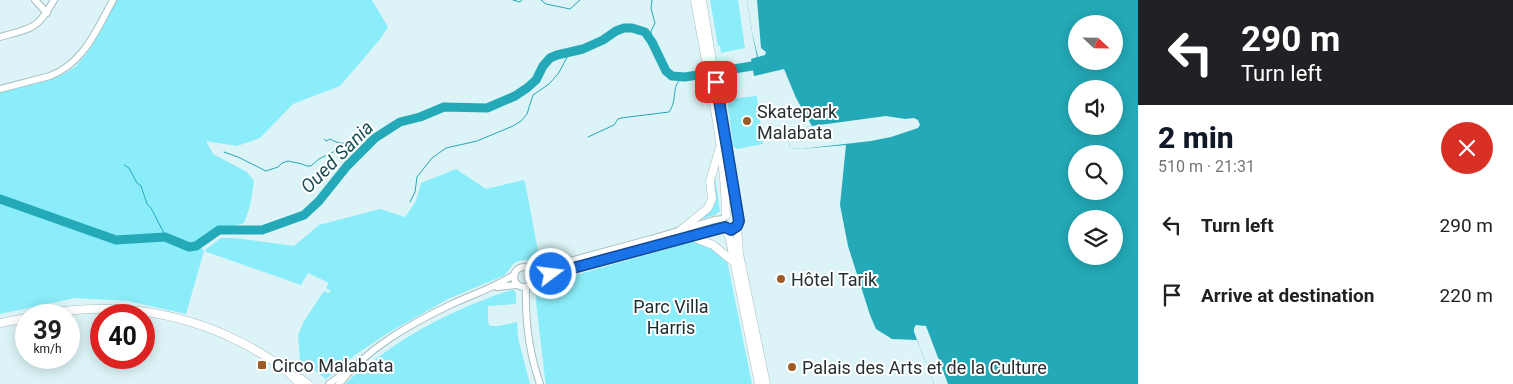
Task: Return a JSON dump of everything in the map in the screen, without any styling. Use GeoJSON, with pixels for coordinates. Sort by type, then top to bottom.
{"type":"FeatureCollection","features":[{"type":"Feature","properties":{"kind":"main road"},"geometry":{"type":"LineString","coordinates":[[695,0],[739,221],[737,226],[739,254],[766,384]]}},
{"type":"Feature","properties":{"kind":"main road"},"geometry":{"type":"LineString","coordinates":[[702,0],[709,63]]}},
{"type":"Feature","properties":{"kind":"main road"},"geometry":{"type":"LineString","coordinates":[[713,83],[725,189],[725,222],[735,262],[759,384]]}},
{"type":"Feature","properties":{"kind":"main road"},"geometry":{"type":"LineString","coordinates":[[681,230],[711,204],[710,181],[720,146]]}},
{"type":"Feature","properties":{"kind":"main road"},"geometry":{"type":"LineString","coordinates":[[725,222],[730,214],[737,217]]}},
{"type":"Feature","properties":{"kind":"main road"},"geometry":{"type":"LineString","coordinates":[[725,222],[731,230],[737,226]]}},
{"type":"Feature","properties":{"kind":"main road"},"geometry":{"type":"LineString","coordinates":[[690,236],[712,245],[735,262]]}},
{"type":"Feature","properties":{"kind":"main road"},"geometry":{"type":"LineString","coordinates":[[80,309],[134,309],[175,317],[210,328],[238,340],[277,364],[296,381],[301,379],[308,384]]}},
{"type":"Feature","properties":{"kind":"main road"},"geometry":{"type":"LineString","coordinates":[[0,323],[15,320]]}},
{"type":"Feature","properties":{"kind":"street"},"geometry":{"type":"LineString","coordinates":[[35,0],[47,13]]}},
{"type":"Feature","properties":{"kind":"street"},"geometry":{"type":"LineString","coordinates":[[0,28],[3,36],[33,27],[47,13],[54,0]]}},
{"type":"Feature","properties":{"kind":"street"},"geometry":{"type":"LineString","coordinates":[[0,89],[50,76],[71,64],[88,45],[113,0]]}},
{"type":"Feature","properties":{"kind":"street"},"geometry":{"type":"LineString","coordinates":[[534,275],[714,220],[725,222]]}},
{"type":"Feature","properties":{"kind":"street"},"geometry":{"type":"LineString","coordinates":[[534,275],[690,236],[725,222]]}},
{"type":"Feature","properties":{"kind":"street"},"geometry":{"type":"LineString","coordinates":[[339,384],[357,365],[378,348],[410,327],[451,305],[493,287],[515,274],[522,267],[529,268],[534,275]]}},
{"type":"Feature","properties":{"kind":"street"},"geometry":{"type":"LineString","coordinates":[[515,274],[514,278],[518,285]]}},
{"type":"Feature","properties":{"kind":"street"},"geometry":{"type":"LineString","coordinates":[[493,287],[518,285],[526,287],[531,285],[534,275]]}},
{"type":"Feature","properties":{"kind":"street"},"geometry":{"type":"LineString","coordinates":[[526,287],[527,331],[540,384]]}},
{"type":"Feature","properties":{"kind":"street"},"geometry":{"type":"LineString","coordinates":[[329,384],[357,365]]}},
{"type":"Feature","properties":{"kind":"green space"},"geometry":{"type":"Polygon","coordinates":[[[116,0],[372,0],[388,27],[381,38],[340,86],[293,104],[260,138],[237,146],[206,141],[213,154],[247,172],[254,181],[250,206],[244,223],[232,227],[220,227],[196,241],[204,251],[186,314],[155,307],[155,304],[75,298],[47,304],[15,304],[15,311],[0,314],[0,92],[64,74],[76,66],[87,53],[103,27],[116,0]]]}},
{"type":"Feature","properties":{"kind":"green space"},"geometry":{"type":"Polygon","coordinates":[[[710,0],[738,0],[745,48],[721,53],[720,46],[718,46],[710,0]]]}},
{"type":"Feature","properties":{"kind":"green space","name":"Skatepark Malabata"},"geometry":{"type":"Polygon","coordinates":[[[757,96],[763,144],[737,149],[733,146],[727,99],[757,96]]]}},
{"type":"Feature","properties":{"kind":"green space"},"geometry":{"type":"Polygon","coordinates":[[[456,169],[486,189],[523,180],[525,182],[538,251],[528,260],[515,263],[503,276],[448,299],[388,333],[355,355],[326,379],[300,361],[298,335],[304,321],[324,291],[329,293],[331,291],[326,288],[329,283],[308,273],[301,285],[204,251],[221,238],[235,238],[294,246],[319,225],[380,209],[405,217],[416,201],[421,183],[456,169]]]}},
{"type":"Feature","properties":{"kind":"green space"},"geometry":{"type":"Polygon","coordinates":[[[714,170],[720,211],[715,215],[697,220],[708,210],[714,170]]]}},
{"type":"Feature","properties":{"kind":"green space","name":"Parc Villa Harris"},"geometry":{"type":"Polygon","coordinates":[[[695,241],[713,248],[727,260],[752,384],[546,384],[536,302],[537,289],[541,285],[695,241]]]}},
{"type":"Feature","properties":{"kind":"green space"},"geometry":{"type":"Polygon","coordinates":[[[514,290],[516,294],[516,304],[488,306],[488,322],[490,326],[498,326],[517,322],[518,338],[530,384],[345,384],[369,364],[415,333],[461,309],[514,290]]]}},
{"type":"Feature","properties":{"kind":"shaded area"},"geometry":{"type":"Polygon","coordinates":[[[747,0],[1138,0],[1138,384],[934,384],[917,340],[892,339],[876,329],[870,315],[848,246],[840,205],[846,145],[801,149],[790,148],[788,138],[812,126],[796,98],[784,69],[754,76],[751,59],[757,57],[747,0]]]}},
{"type":"Feature","properties":{"kind":"pier"},"geometry":{"type":"Polygon","coordinates":[[[747,0],[757,0],[761,48],[766,52],[765,55],[758,57],[752,32],[747,0]]]}},
{"type":"Feature","properties":{"kind":"pier"},"geometry":{"type":"Polygon","coordinates":[[[886,116],[905,119],[914,118],[918,120],[920,125],[918,128],[891,137],[871,141],[801,149],[790,148],[788,138],[812,126],[886,116]]]}},
{"type":"Feature","properties":{"kind":"pier"},"geometry":{"type":"Polygon","coordinates":[[[916,325],[926,326],[948,384],[934,384],[914,332],[916,325]]]}},
{"type":"Feature","properties":{"kind":"waterway"},"geometry":{"type":"LineString","coordinates":[[513,0],[520,2],[522,0]]}},
{"type":"Feature","properties":{"kind":"waterway"},"geometry":{"type":"LineString","coordinates":[[541,0],[546,4],[570,9],[580,0]]}},
{"type":"Feature","properties":{"kind":"waterway"},"geometry":{"type":"LineString","coordinates":[[652,0],[651,8],[655,23],[651,31],[652,42]]}},
{"type":"Feature","properties":{"kind":"waterway","name":"Oued Sania"},"geometry":{"type":"LineString","coordinates":[[0,199],[116,240],[165,237],[189,247],[196,246],[219,230],[262,230],[304,215],[319,201],[347,166],[375,138],[400,122],[420,117],[444,107],[487,108],[515,96],[527,88],[536,80],[543,66],[550,58],[583,49],[624,28],[645,32],[666,71],[672,76],[685,77],[752,66]]}},
{"type":"Feature","properties":{"kind":"waterway"},"geometry":{"type":"LineString","coordinates":[[410,202],[415,192],[417,177],[432,158],[446,148],[477,141],[521,121],[527,114],[533,95],[549,84],[558,74],[570,52]]}},
{"type":"Feature","properties":{"kind":"waterway"},"geometry":{"type":"LineString","coordinates":[[588,137],[614,125],[621,118],[669,112],[672,107],[677,83],[685,77]]}},
{"type":"Feature","properties":{"kind":"waterway"},"geometry":{"type":"LineString","coordinates":[[224,152],[266,171],[288,161],[311,166],[319,159],[339,149],[346,148],[355,141],[376,138]]}},
{"type":"Feature","properties":{"kind":"waterway"},"geometry":{"type":"LineString","coordinates":[[324,139],[341,143],[353,142]]}},
{"type":"Feature","properties":{"kind":"waterway"},"geometry":{"type":"LineString","coordinates":[[124,165],[129,168],[137,183],[141,186],[147,204],[166,237]]}},
{"type":"Feature","properties":{"kind":"place","name":"Skatepark Malabata"},"geometry":{"type":"Point","coordinates":[747,121]}},
{"type":"Feature","properties":{"kind":"place","name":"Hôtel Tarik"},"geometry":{"type":"Point","coordinates":[781,279]}},
{"type":"Feature","properties":{"kind":"place","name":"Circo Malabata"},"geometry":{"type":"Point","coordinates":[262,365]}},
{"type":"Feature","properties":{"kind":"place","name":"Palais des Arts et de la Culture"},"geometry":{"type":"Point","coordinates":[792,367]}},
{"type":"Feature","properties":{"kind":"route"},"geometry":{"type":"LineString","coordinates":[[551,274],[725,227],[731,230],[736,228],[739,221],[716,82]]}}]}
